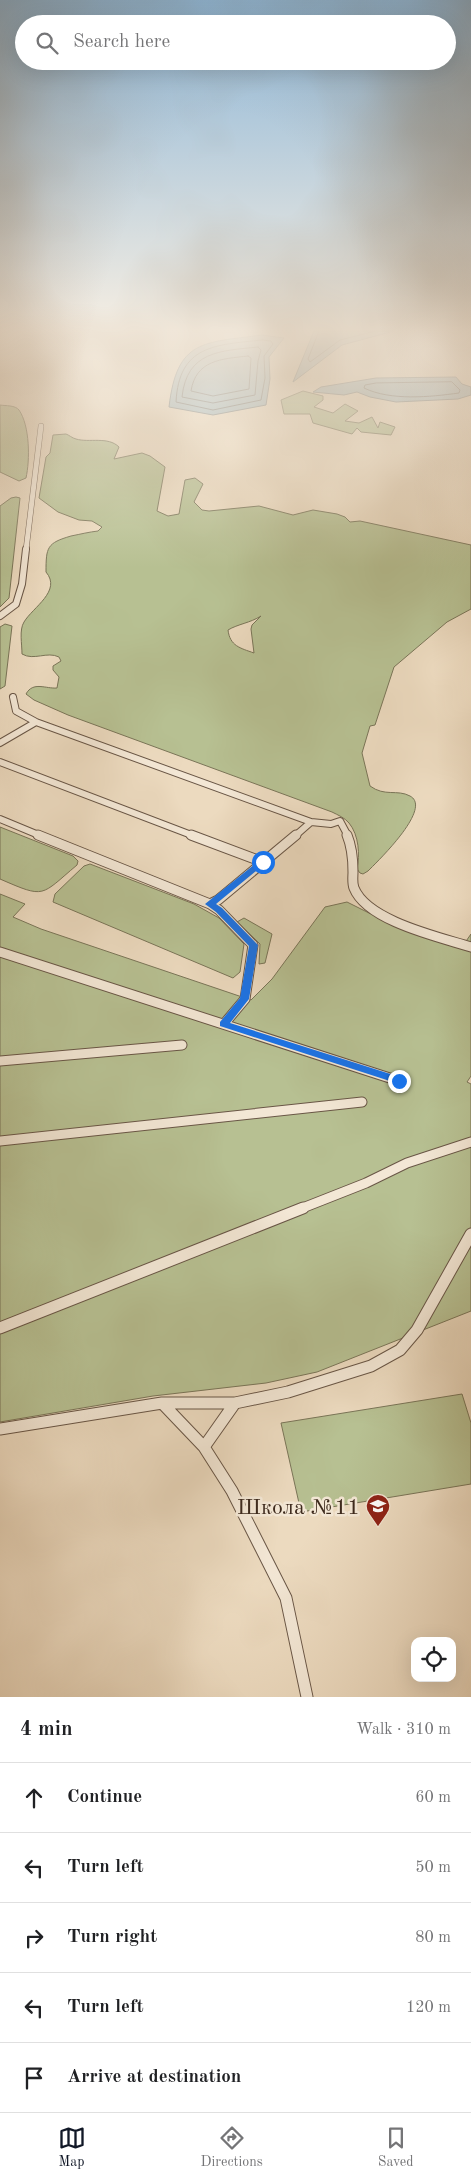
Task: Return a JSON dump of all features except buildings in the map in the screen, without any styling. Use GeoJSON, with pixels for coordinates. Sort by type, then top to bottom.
{"type":"FeatureCollection","features":[{"type":"Feature","properties":{"kind":"street"},"geometry":{"type":"LineString","coordinates":[[0,616],[16,604],[22,584],[41,426]]}},
{"type":"Feature","properties":{"kind":"street"},"geometry":{"type":"LineString","coordinates":[[12,697],[12,706],[15,712],[36,722],[311,822],[330,824],[340,821],[348,831],[352,846],[354,888],[365,905],[382,916],[471,948]]}},
{"type":"Feature","properties":{"kind":"street"},"geometry":{"type":"LineString","coordinates":[[0,743],[36,722]]}},
{"type":"Feature","properties":{"kind":"street"},"geometry":{"type":"LineString","coordinates":[[0,762],[263,862]]}},
{"type":"Feature","properties":{"kind":"street"},"geometry":{"type":"LineString","coordinates":[[0,819],[210,904],[219,910],[253,945],[244,999],[224,1024]]}},
{"type":"Feature","properties":{"kind":"street"},"geometry":{"type":"LineString","coordinates":[[210,904],[218,900],[311,822]]}},
{"type":"Feature","properties":{"kind":"street"},"geometry":{"type":"LineString","coordinates":[[0,952],[399,1081]]}},
{"type":"Feature","properties":{"kind":"street"},"geometry":{"type":"LineString","coordinates":[[0,1061],[182,1045]]}},
{"type":"Feature","properties":{"kind":"street"},"geometry":{"type":"LineString","coordinates":[[0,1142],[362,1102]]}},
{"type":"Feature","properties":{"kind":"street"},"geometry":{"type":"LineString","coordinates":[[0,1328],[366,1183],[408,1163],[471,1142]]}},
{"type":"Feature","properties":{"kind":"street"},"geometry":{"type":"LineString","coordinates":[[0,1429],[162,1403],[235,1403],[288,1392],[371,1366],[400,1350],[417,1330],[471,1234]]}},
{"type":"Feature","properties":{"kind":"street"},"geometry":{"type":"LineString","coordinates":[[162,1403],[204,1447],[232,1491],[286,1598],[307,1697]]}},
{"type":"Feature","properties":{"kind":"street"},"geometry":{"type":"LineString","coordinates":[[204,1447],[235,1403]]}},
{"type":"Feature","properties":{"kind":"green space"},"geometry":{"type":"Polygon","coordinates":[[[0,410],[19,410],[23,417],[28,443],[26,478],[19,481],[0,472],[0,410]]]}},
{"type":"Feature","properties":{"kind":"green space"},"geometry":{"type":"Polygon","coordinates":[[[283,410],[324,410],[333,413],[337,410],[357,410],[358,411],[345,421],[359,423],[372,417],[378,428],[380,422],[395,427],[391,435],[361,432],[357,428],[352,434],[313,423],[310,414],[284,414],[283,410]]]}},
{"type":"Feature","properties":{"kind":"green space"},"geometry":{"type":"Polygon","coordinates":[[[66,434],[75,439],[104,441],[115,444],[119,447],[114,459],[142,453],[150,456],[165,467],[157,511],[168,516],[179,514],[185,480],[195,478],[203,484],[194,502],[202,510],[259,506],[293,515],[313,510],[337,514],[345,517],[350,522],[360,521],[471,545],[471,609],[447,622],[394,667],[375,725],[370,726],[362,753],[370,786],[381,791],[410,796],[415,802],[415,811],[392,846],[368,871],[363,874],[357,869],[358,851],[355,833],[349,823],[339,815],[68,715],[34,700],[26,694],[32,688],[40,686],[57,688],[59,677],[53,670],[53,666],[61,661],[59,657],[50,655],[31,657],[22,654],[22,625],[44,598],[51,586],[46,572],[48,551],[57,541],[71,536],[98,531],[102,527],[92,521],[79,520],[58,512],[39,498],[46,457],[50,453],[53,435],[66,434]],[[261,616],[228,630],[233,643],[240,648],[254,653],[251,629],[252,625],[261,616]]]}},
{"type":"Feature","properties":{"kind":"green space"},"geometry":{"type":"Polygon","coordinates":[[[11,498],[20,498],[9,598],[0,607],[0,506],[11,498]]]}},
{"type":"Feature","properties":{"kind":"green space"},"geometry":{"type":"Polygon","coordinates":[[[5,624],[12,626],[5,686],[0,689],[0,627],[5,624]]]}},
{"type":"Feature","properties":{"kind":"green space"},"geometry":{"type":"Polygon","coordinates":[[[0,827],[73,856],[78,861],[77,865],[56,883],[42,891],[26,890],[0,879],[0,827]]]}},
{"type":"Feature","properties":{"kind":"green space"},"geometry":{"type":"Polygon","coordinates":[[[90,864],[194,904],[219,918],[244,944],[240,972],[233,978],[53,902],[55,894],[84,866],[90,864]]]}},
{"type":"Feature","properties":{"kind":"green space"},"geometry":{"type":"Polygon","coordinates":[[[0,894],[25,904],[13,917],[41,929],[251,1000],[272,979],[325,907],[347,902],[369,913],[462,947],[471,934],[471,1076],[467,1082],[471,1084],[471,1311],[317,1372],[266,1383],[153,1396],[0,1422],[0,894]]]}},
{"type":"Feature","properties":{"kind":"green space"},"geometry":{"type":"Polygon","coordinates":[[[244,918],[272,934],[265,963],[259,964],[260,944],[237,922],[244,918]]]}},
{"type":"Feature","properties":{"kind":"green space"},"geometry":{"type":"Polygon","coordinates":[[[462,1394],[471,1423],[471,1484],[301,1512],[281,1423],[462,1394]]]}},
{"type":"Feature","properties":{"kind":"water"},"geometry":{"type":"Polygon","coordinates":[[[187,410],[238,410],[213,415],[187,410]]]}},
{"type":"Feature","properties":{"kind":"place","name":"Школа №11"},"geometry":{"type":"Point","coordinates":[378,1527]}},
{"type":"Feature","properties":{"kind":"route"},"geometry":{"type":"LineString","coordinates":[[263,862],[218,900],[210,904],[219,910],[253,945],[244,999],[224,1024],[399,1081]]}}]}
